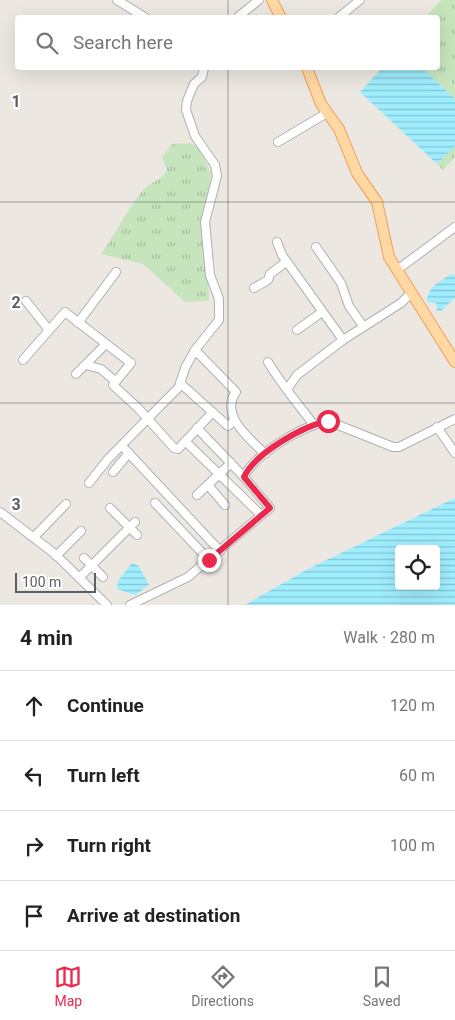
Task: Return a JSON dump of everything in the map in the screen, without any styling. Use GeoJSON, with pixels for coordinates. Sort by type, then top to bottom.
{"type":"FeatureCollection","features":[{"type":"Feature","properties":{"kind":"main road"},"geometry":{"type":"LineString","coordinates":[[272,0],[280,15]]}},
{"type":"Feature","properties":{"kind":"main road"},"geometry":{"type":"LineString","coordinates":[[308,70],[321,104],[339,129],[357,173],[376,202],[389,257],[455,362]]}},
{"type":"Feature","properties":{"kind":"street"},"geometry":{"type":"LineString","coordinates":[[117,0],[141,15]]}},
{"type":"Feature","properties":{"kind":"street"},"geometry":{"type":"LineString","coordinates":[[240,15],[259,0]]}},
{"type":"Feature","properties":{"kind":"street"},"geometry":{"type":"LineString","coordinates":[[342,15],[360,0]]}},
{"type":"Feature","properties":{"kind":"street"},"geometry":{"type":"LineString","coordinates":[[89,483],[180,383],[185,368],[196,350],[219,320],[219,299],[210,275],[205,226],[217,176],[215,166],[196,136],[186,110],[187,101],[194,84],[202,77],[204,70]]}},
{"type":"Feature","properties":{"kind":"street"},"geometry":{"type":"LineString","coordinates":[[278,142],[327,113]]}},
{"type":"Feature","properties":{"kind":"street"},"geometry":{"type":"LineString","coordinates":[[397,270],[455,227]]}},
{"type":"Feature","properties":{"kind":"street"},"geometry":{"type":"LineString","coordinates":[[277,242],[286,262],[343,340]]}},
{"type":"Feature","properties":{"kind":"street"},"geometry":{"type":"LineString","coordinates":[[316,247],[342,283],[349,306],[363,326]]}},
{"type":"Feature","properties":{"kind":"street"},"geometry":{"type":"LineString","coordinates":[[254,288],[268,280],[270,274],[286,262]]}},
{"type":"Feature","properties":{"kind":"street"},"geometry":{"type":"LineString","coordinates":[[78,323],[116,272]]}},
{"type":"Feature","properties":{"kind":"street"},"geometry":{"type":"LineString","coordinates":[[288,388],[297,374],[411,294]]}},
{"type":"Feature","properties":{"kind":"street"},"geometry":{"type":"LineString","coordinates":[[26,301],[49,330]]}},
{"type":"Feature","properties":{"kind":"street"},"geometry":{"type":"LineString","coordinates":[[23,360],[65,312],[132,362],[114,381]]}},
{"type":"Feature","properties":{"kind":"street"},"geometry":{"type":"LineString","coordinates":[[297,330],[322,312]]}},
{"type":"Feature","properties":{"kind":"street"},"geometry":{"type":"LineString","coordinates":[[76,374],[106,344]]}},
{"type":"Feature","properties":{"kind":"street"},"geometry":{"type":"LineString","coordinates":[[196,350],[236,392],[231,402],[234,421],[267,452]]}},
{"type":"Feature","properties":{"kind":"street"},"geometry":{"type":"LineString","coordinates":[[268,362],[278,380],[288,388],[314,424]]}},
{"type":"Feature","properties":{"kind":"street"},"geometry":{"type":"LineString","coordinates":[[86,364],[101,369],[114,381],[113,385],[149,419],[174,448],[178,449],[212,413]]}},
{"type":"Feature","properties":{"kind":"street"},"geometry":{"type":"LineString","coordinates":[[180,383],[228,426],[234,421]]}},
{"type":"Feature","properties":{"kind":"street"},"geometry":{"type":"LineString","coordinates":[[228,484],[242,475],[267,452],[314,424],[328,421],[393,447],[399,446],[455,419]]}},
{"type":"Feature","properties":{"kind":"street"},"geometry":{"type":"LineString","coordinates":[[130,605],[188,578],[270,508],[242,475],[197,428]]}},
{"type":"Feature","properties":{"kind":"street"},"geometry":{"type":"LineString","coordinates":[[437,428],[455,453]]}},
{"type":"Feature","properties":{"kind":"street"},"geometry":{"type":"LineString","coordinates":[[185,441],[261,515]]}},
{"type":"Feature","properties":{"kind":"street"},"geometry":{"type":"LineString","coordinates":[[122,446],[220,551]]}},
{"type":"Feature","properties":{"kind":"street"},"geometry":{"type":"LineString","coordinates":[[113,472],[129,453]]}},
{"type":"Feature","properties":{"kind":"street"},"geometry":{"type":"LineString","coordinates":[[197,495],[231,463]]}},
{"type":"Feature","properties":{"kind":"street"},"geometry":{"type":"LineString","coordinates":[[208,486],[225,505]]}},
{"type":"Feature","properties":{"kind":"street"},"geometry":{"type":"LineString","coordinates":[[155,503],[209,560]]}},
{"type":"Feature","properties":{"kind":"street"},"geometry":{"type":"LineString","coordinates":[[34,537],[66,504]]}},
{"type":"Feature","properties":{"kind":"street"},"geometry":{"type":"LineString","coordinates":[[110,508],[132,525],[136,535]]}},
{"type":"Feature","properties":{"kind":"street"},"geometry":{"type":"LineString","coordinates":[[0,512],[56,556],[107,605]]}},
{"type":"Feature","properties":{"kind":"street"},"geometry":{"type":"LineString","coordinates":[[79,578],[132,525]]}},
{"type":"Feature","properties":{"kind":"street"},"geometry":{"type":"LineString","coordinates":[[56,556],[81,531]]}},
{"type":"Feature","properties":{"kind":"street"},"geometry":{"type":"LineString","coordinates":[[84,558],[103,578]]}},
{"type":"Feature","properties":{"kind":"green space"},"geometry":{"type":"Polygon","coordinates":[[[441,0],[455,0],[455,99],[424,70],[440,70],[440,15],[427,15],[441,0]]]}},
{"type":"Feature","properties":{"kind":"green space"},"geometry":{"type":"Polygon","coordinates":[[[190,143],[199,148],[211,173],[205,222],[209,301],[185,302],[143,264],[101,254],[143,190],[162,177],[167,170],[162,157],[172,144],[190,143]]]}},
{"type":"Feature","properties":{"kind":"green space"},"geometry":{"type":"Polygon","coordinates":[[[455,146],[455,157],[443,170],[437,164],[455,146]]]}},
{"type":"Feature","properties":{"kind":"water"},"geometry":{"type":"Polygon","coordinates":[[[380,70],[424,70],[455,99],[455,146],[437,164],[360,92],[380,70]]]}},
{"type":"Feature","properties":{"kind":"water"},"geometry":{"type":"Polygon","coordinates":[[[451,274],[455,275],[455,298],[441,311],[437,311],[436,303],[427,302],[429,292],[434,285],[451,274]]]}},
{"type":"Feature","properties":{"kind":"water"},"geometry":{"type":"Polygon","coordinates":[[[455,498],[455,605],[245,605],[306,570],[455,498]]]}},
{"type":"Feature","properties":{"kind":"water"},"geometry":{"type":"Polygon","coordinates":[[[132,563],[139,566],[149,585],[135,595],[117,589],[118,581],[132,563]]]}},
{"type":"Feature","properties":{"kind":"route"},"geometry":{"type":"LineString","coordinates":[[209,560],[270,508],[244,477],[245,474],[270,449],[314,424],[328,421]]}}]}
